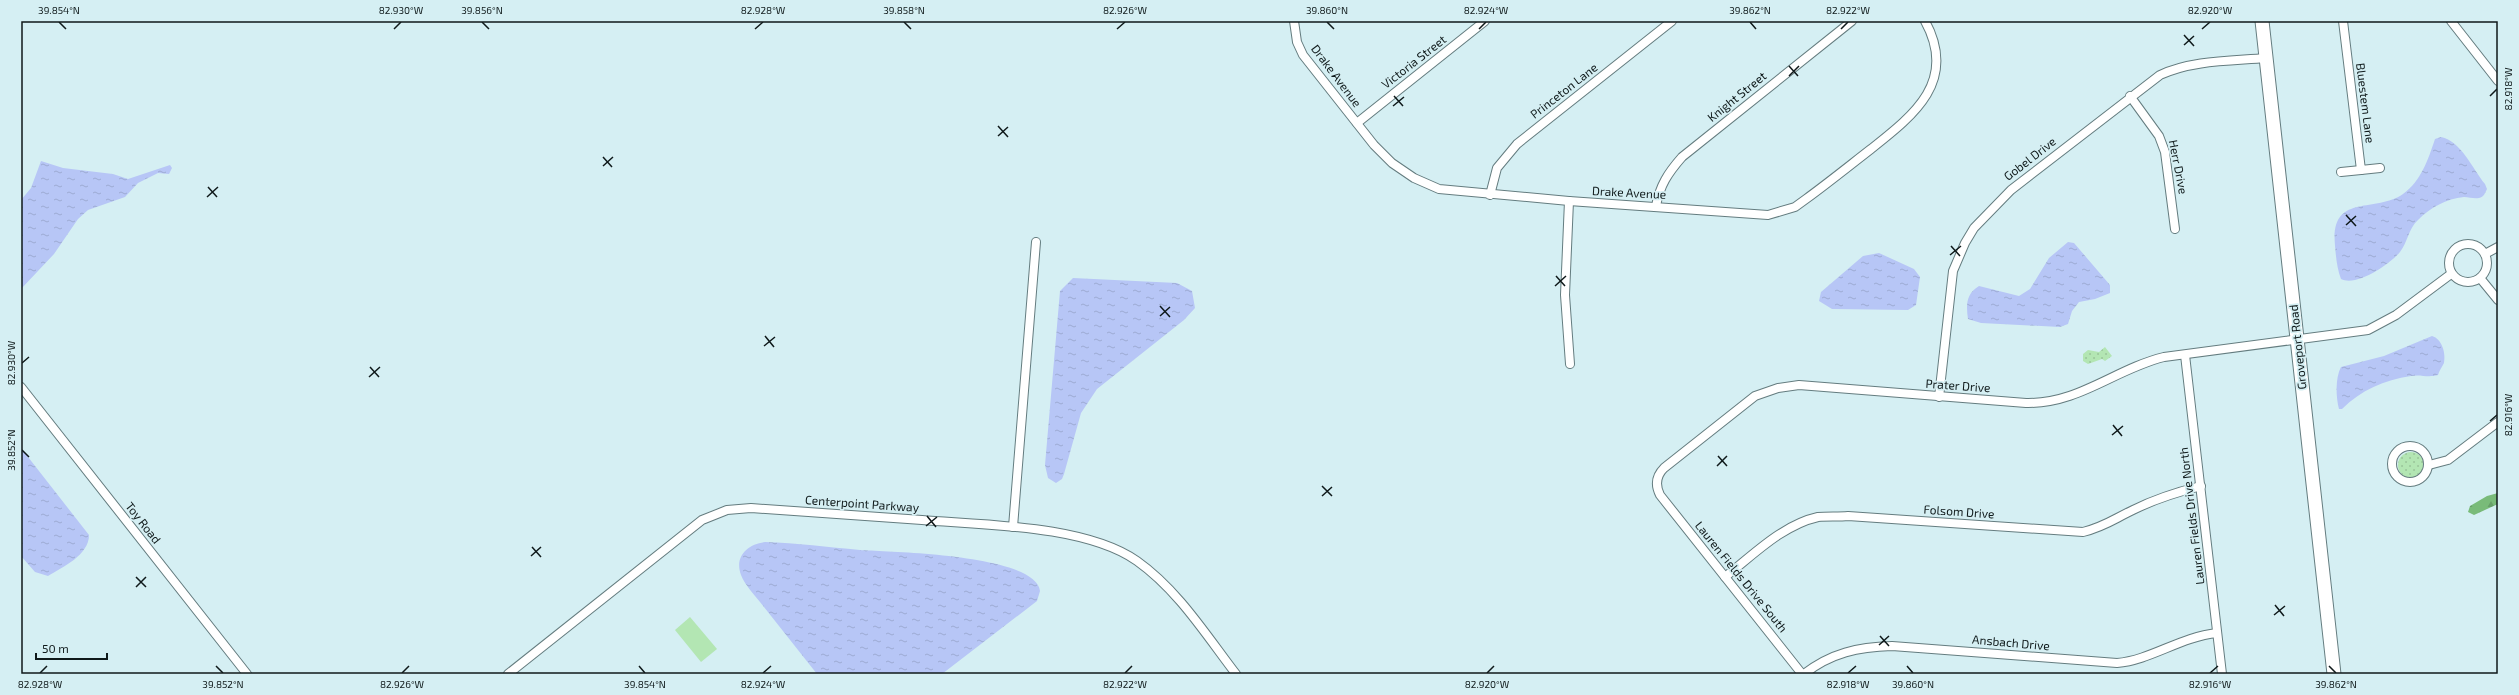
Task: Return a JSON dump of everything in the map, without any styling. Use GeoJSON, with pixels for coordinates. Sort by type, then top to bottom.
{"type":"FeatureCollection","features":[{"type":"Feature","properties":{"kind":"main road","name":"Groveport Road"},"geometry":{"type":"LineString","coordinates":[[2262,21],[2334,674]]}},
{"type":"Feature","properties":{"kind":"street","name":"Drake Avenue"},"geometry":{"type":"LineString","coordinates":[[1294,21],[1297,42],[1303,55],[1392,164],[1414,178],[1439,189],[1490,195],[1768,215],[1795,207],[1905,122],[1922,104],[1934,80],[1936,58],[1932,37],[1925,21]]}},
{"type":"Feature","properties":{"kind":"street","name":"Victoria Street"},"geometry":{"type":"LineString","coordinates":[[1357,123],[1485,21]]}},
{"type":"Feature","properties":{"kind":"street","name":"Princeton Lane"},"geometry":{"type":"LineString","coordinates":[[1490,195],[1498,168],[1517,144],[1672,21]]}},
{"type":"Feature","properties":{"kind":"street","name":"Knight Street"},"geometry":{"type":"LineString","coordinates":[[1656,206],[1660,186],[1666,176],[1682,157],[1852,21]]}},
{"type":"Feature","properties":{"kind":"street","name":"Bluestem Lane"},"geometry":{"type":"LineString","coordinates":[[2343,21],[2362,170]]}},
{"type":"Feature","properties":{"kind":"street"},"geometry":{"type":"LineString","coordinates":[[2451,21],[2498,81]]}},
{"type":"Feature","properties":{"kind":"street","name":"Gobel Drive"},"geometry":{"type":"LineString","coordinates":[[1939,396],[1952,271],[1974,228],[1998,201],[2130,96],[2160,75],[2173,69],[2198,64],[2266,58]]}},
{"type":"Feature","properties":{"kind":"street","name":"Herr Drive"},"geometry":{"type":"LineString","coordinates":[[2130,96],[2159,136],[2165,152],[2175,229]]}},
{"type":"Feature","properties":{"kind":"street"},"geometry":{"type":"LineString","coordinates":[[2341,172],[2380,168]]}},
{"type":"Feature","properties":{"kind":"street"},"geometry":{"type":"LineString","coordinates":[[1569,201],[1564,295],[1570,364]]}},
{"type":"Feature","properties":{"kind":"street"},"geometry":{"type":"LineString","coordinates":[[1013,527],[1036,242]]}},
{"type":"Feature","properties":{"kind":"street"},"geometry":{"type":"LineString","coordinates":[[2464,244],[2476,246],[2485,254],[2487,267],[2480,278],[2468,283],[2461,282],[2451,274],[2449,268],[2450,256],[2458,247],[2464,244]]}},
{"type":"Feature","properties":{"kind":"street"},"geometry":{"type":"LineString","coordinates":[[2485,254],[2498,247]]}},
{"type":"Feature","properties":{"kind":"street","name":"Prater Drive"},"geometry":{"type":"LineString","coordinates":[[1660,495],[1657,481],[1664,468],[1755,396],[1778,388],[1800,385],[2026,403],[2056,401],[2088,389],[2136,365],[2164,357],[2298,338],[2368,330],[2396,315],[2451,274]]}},
{"type":"Feature","properties":{"kind":"street"},"geometry":{"type":"LineString","coordinates":[[2480,278],[2498,300]]}},
{"type":"Feature","properties":{"kind":"street","name":"Lauren Fields Drive North"},"geometry":{"type":"LineString","coordinates":[[2185,355],[2222,674]]}},
{"type":"Feature","properties":{"kind":"street","name":"Toy Road"},"geometry":{"type":"LineString","coordinates":[[21,387],[247,674]]}},
{"type":"Feature","properties":{"kind":"street"},"geometry":{"type":"LineString","coordinates":[[2429,465],[2448,460],[2498,422]]}},
{"type":"Feature","properties":{"kind":"street"},"geometry":{"type":"LineString","coordinates":[[2407,445],[2415,446],[2427,456],[2429,465],[2426,473],[2421,479],[2405,481],[2398,477],[2393,471],[2392,462],[2394,455],[2400,448],[2407,445]]}},
{"type":"Feature","properties":{"kind":"street","name":"Folsom Drive"},"geometry":{"type":"LineString","coordinates":[[1725,577],[1773,539],[1794,527],[1818,518],[1848,516],[2083,532],[2104,527],[2133,510],[2170,494],[2201,486]]}},
{"type":"Feature","properties":{"kind":"street","name":"Lauren Fields Drive South"},"geometry":{"type":"LineString","coordinates":[[1660,495],[1803,674]]}},
{"type":"Feature","properties":{"kind":"street","name":"Centerpoint Parkway"},"geometry":{"type":"LineString","coordinates":[[508,674],[702,520],[727,510],[751,508],[1013,527],[1081,537],[1116,550],[1137,561],[1170,590],[1236,674]]}},
{"type":"Feature","properties":{"kind":"street","name":"Ansbach Drive"},"geometry":{"type":"LineString","coordinates":[[1803,674],[1829,658],[1849,650],[1892,646],[2116,663],[2129,662],[2187,638],[2217,633]]}},
{"type":"Feature","properties":{"kind":"green space"},"geometry":{"type":"Polygon","coordinates":[[[2105,347],[2112,356],[2105,361],[2102,359],[2088,364],[2083,361],[2083,354],[2088,350],[2099,352],[2105,347]]]}},
{"type":"Feature","properties":{"kind":"green space"},"geometry":{"type":"Polygon","coordinates":[[[2411,452],[2420,456],[2424,465],[2420,474],[2411,478],[2402,474],[2398,465],[2402,456],[2411,452]]]}},
{"type":"Feature","properties":{"kind":"green space"},"geometry":{"type":"Polygon","coordinates":[[[2498,493],[2498,504],[2474,515],[2468,512],[2470,506],[2487,496],[2498,493]]]}},
{"type":"Feature","properties":{"kind":"green space"},"geometry":{"type":"Polygon","coordinates":[[[690,617],[717,649],[701,662],[675,630],[690,617]]]}},
{"type":"Feature","properties":{"kind":"water"},"geometry":{"type":"Polygon","coordinates":[[[2441,137],[2454,144],[2466,156],[2485,184],[2487,189],[2484,195],[2479,198],[2464,197],[2451,200],[2434,208],[2423,215],[2415,224],[2410,231],[2403,248],[2389,262],[2373,273],[2356,280],[2348,281],[2341,279],[2335,246],[2335,229],[2339,218],[2347,211],[2356,207],[2392,200],[2403,194],[2415,183],[2423,170],[2435,139],[2441,137]]]}},
{"type":"Feature","properties":{"kind":"water"},"geometry":{"type":"Polygon","coordinates":[[[41,161],[63,168],[113,174],[128,179],[170,165],[172,168],[169,174],[158,173],[138,183],[125,197],[88,210],[78,219],[54,254],[21,289],[21,200],[31,188],[41,161]]]}},
{"type":"Feature","properties":{"kind":"water"},"geometry":{"type":"Polygon","coordinates":[[[2068,242],[2074,243],[2110,285],[2110,293],[2095,299],[2079,302],[2072,311],[2068,324],[2060,327],[1981,323],[1968,319],[1968,300],[1969,296],[1975,289],[1979,286],[2019,296],[2030,289],[2049,258],[2068,242]]]}},
{"type":"Feature","properties":{"kind":"water"},"geometry":{"type":"Polygon","coordinates":[[[1879,253],[1914,269],[1920,277],[1916,305],[1908,310],[1832,309],[1819,301],[1821,292],[1863,256],[1879,253]]]}},
{"type":"Feature","properties":{"kind":"water"},"geometry":{"type":"Polygon","coordinates":[[[1073,278],[1177,283],[1192,291],[1195,308],[1184,320],[1097,389],[1081,413],[1064,474],[1062,479],[1056,483],[1048,478],[1045,465],[1060,291],[1073,278]]]}},
{"type":"Feature","properties":{"kind":"water"},"geometry":{"type":"Polygon","coordinates":[[[2432,336],[2441,343],[2444,355],[2444,363],[2438,375],[2411,376],[2382,383],[2365,391],[2342,409],[2339,409],[2337,388],[2341,367],[2384,356],[2432,336]]]}},
{"type":"Feature","properties":{"kind":"water"},"geometry":{"type":"Polygon","coordinates":[[[21,448],[89,535],[85,549],[74,560],[48,576],[35,572],[21,556],[21,448]]]}},
{"type":"Feature","properties":{"kind":"water"},"geometry":{"type":"Polygon","coordinates":[[[765,542],[929,554],[989,562],[1014,569],[1032,579],[1040,591],[1037,601],[942,674],[817,674],[749,589],[741,575],[739,562],[744,552],[753,545],[765,542]]]}}]}
